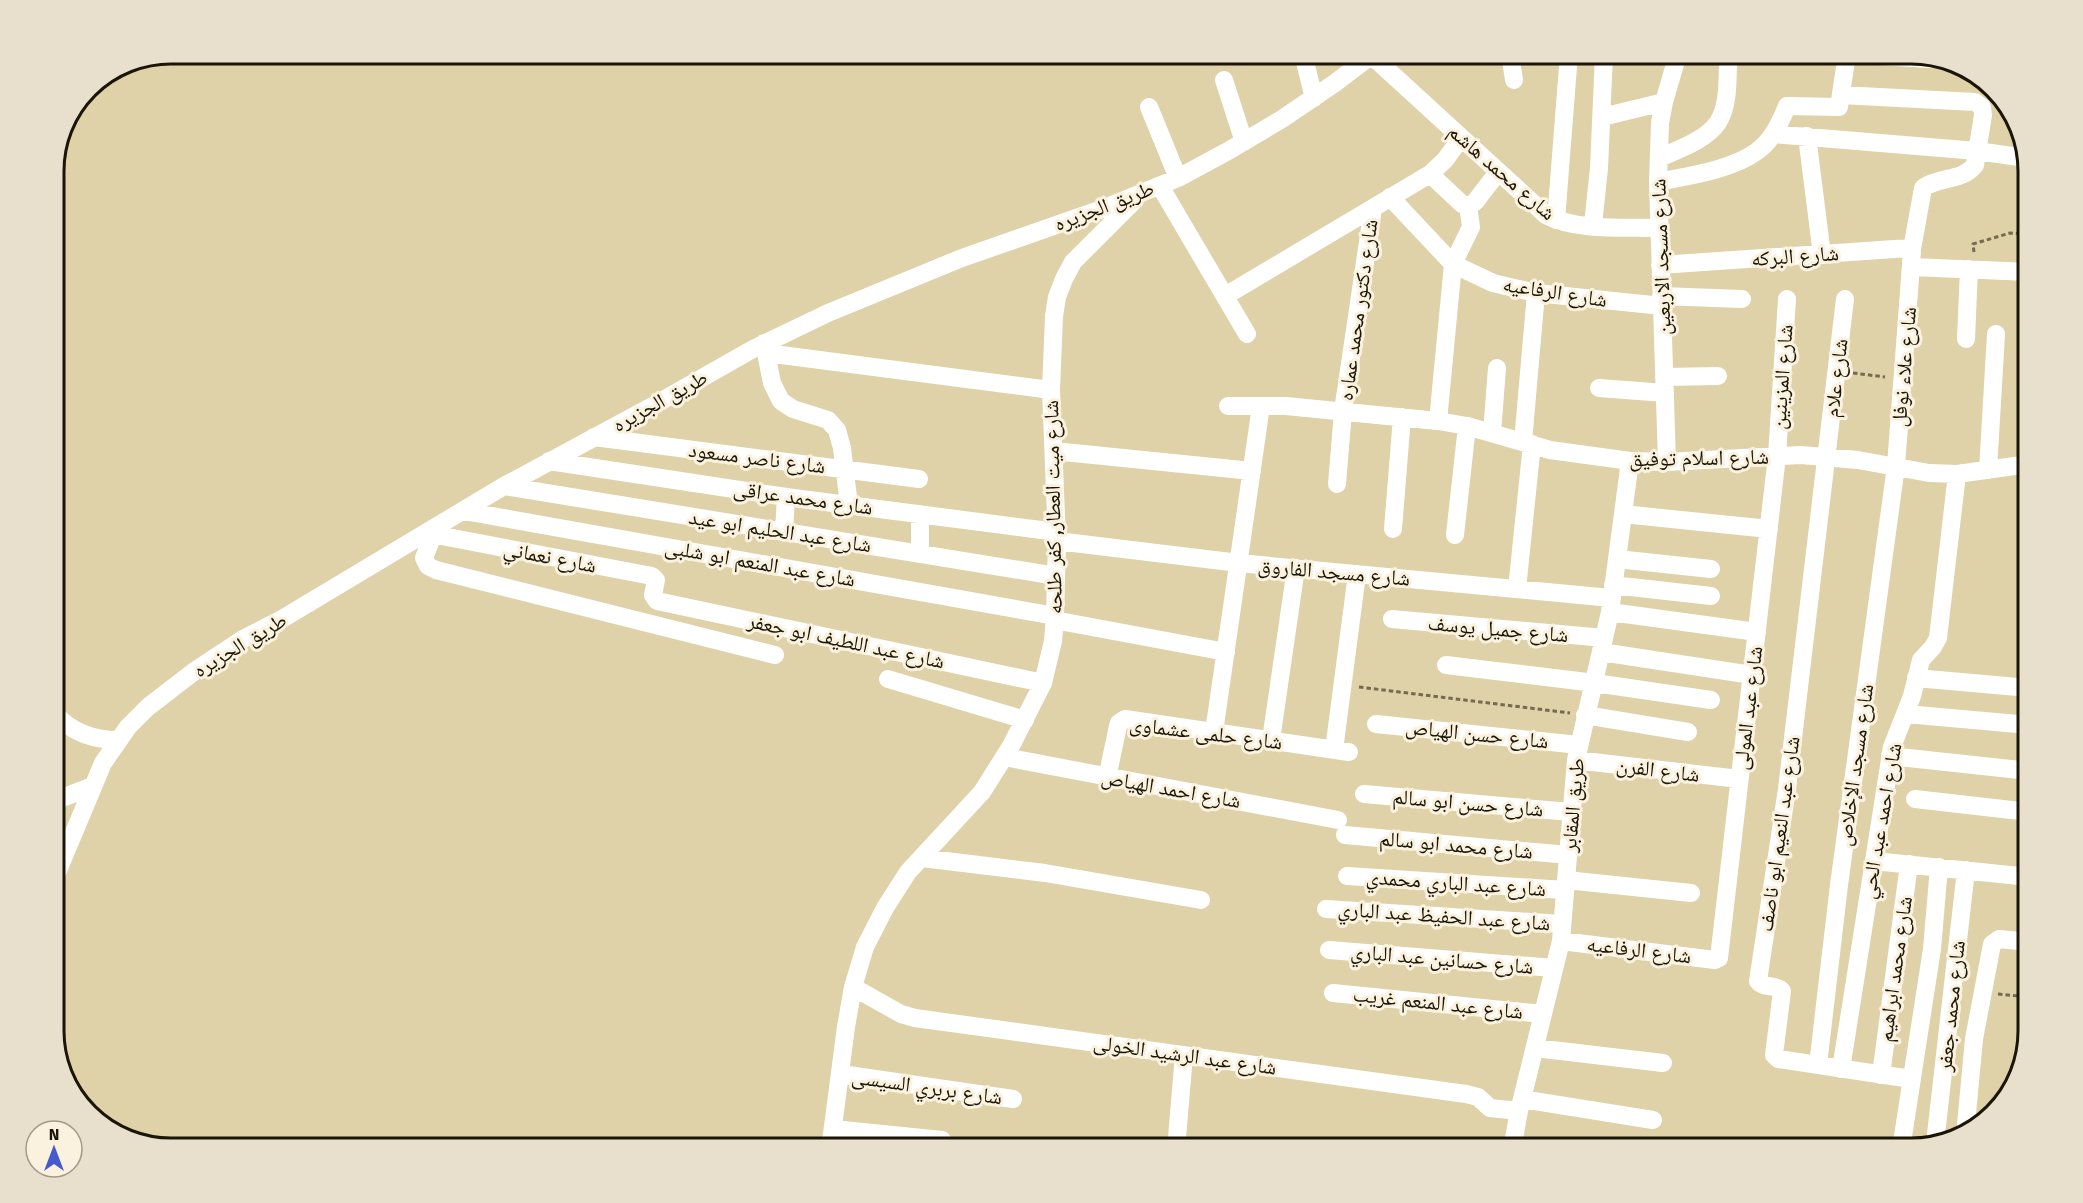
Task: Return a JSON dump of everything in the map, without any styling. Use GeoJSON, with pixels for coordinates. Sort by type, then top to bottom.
{"type":"FeatureCollection","features":[{"type":"Feature","properties":{"kind":"street"},"geometry":{"type":"LineString","coordinates":[[1306,64],[1314,98]]}},
{"type":"Feature","properties":{"kind":"street","name":"طريق الجزيره"},"geometry":{"type":"LineString","coordinates":[[65,853],[103,763],[128,727],[148,707],[196,670],[243,639],[429,534],[504,486],[828,313],[962,258],[1139,195],[1178,178],[1244,142],[1314,98],[1359,64]]}},
{"type":"Feature","properties":{"kind":"street","name":"شارع محمد هاشم"},"geometry":{"type":"LineString","coordinates":[[1382,64],[1546,215],[1573,225],[1659,228]]}},
{"type":"Feature","properties":{"kind":"street"},"geometry":{"type":"LineString","coordinates":[[1513,64],[1514,80]]}},
{"type":"Feature","properties":{"kind":"street"},"geometry":{"type":"LineString","coordinates":[[1556,220],[1568,64]]}},
{"type":"Feature","properties":{"kind":"street"},"geometry":{"type":"LineString","coordinates":[[1593,225],[1602,117],[1604,64]]}},
{"type":"Feature","properties":{"kind":"street","name":"شارع مسجد الاربعين"},"geometry":{"type":"LineString","coordinates":[[1667,462],[1658,182],[1660,123],[1675,64]]}},
{"type":"Feature","properties":{"kind":"street"},"geometry":{"type":"LineString","coordinates":[[1659,158],[1694,143],[1716,125],[1726,104],[1728,64]]}},
{"type":"Feature","properties":{"kind":"street"},"geometry":{"type":"LineString","coordinates":[[1658,182],[1738,162],[1757,152],[1773,134],[1787,106],[1837,108],[1846,64]]}},
{"type":"Feature","properties":{"kind":"street"},"geometry":{"type":"LineString","coordinates":[[1224,80],[1244,142]]}},
{"type":"Feature","properties":{"kind":"street"},"geometry":{"type":"LineString","coordinates":[[1841,95],[1980,104],[1983,115],[1977,152]]}},
{"type":"Feature","properties":{"kind":"street"},"geometry":{"type":"LineString","coordinates":[[1602,117],[1664,102]]}},
{"type":"Feature","properties":{"kind":"street"},"geometry":{"type":"LineString","coordinates":[[1149,107],[1178,178]]}},
{"type":"Feature","properties":{"kind":"street"},"geometry":{"type":"LineString","coordinates":[[1773,134],[2017,157]]}},
{"type":"Feature","properties":{"kind":"street"},"geometry":{"type":"LineString","coordinates":[[1807,136],[1822,255]]}},
{"type":"Feature","properties":{"kind":"street"},"geometry":{"type":"LineString","coordinates":[[1224,296],[1430,174],[1461,138]]}},
{"type":"Feature","properties":{"kind":"street","name":"شارع علاء نوفل"},"geometry":{"type":"LineString","coordinates":[[1896,466],[1912,258],[1923,188],[1970,171],[1975,165],[1977,152]]}},
{"type":"Feature","properties":{"kind":"street"},"geometry":{"type":"LineString","coordinates":[[1430,174],[1462,204],[1468,206],[1475,202],[1498,172]]}},
{"type":"Feature","properties":{"kind":"street"},"geometry":{"type":"LineString","coordinates":[[1160,186],[1247,334]]}},
{"type":"Feature","properties":{"kind":"street","name":"شارع ميت العطار, كفر طلحه"},"geometry":{"type":"LineString","coordinates":[[832,1138],[846,1027],[853,987],[865,946],[908,872],[982,792],[1025,720],[1042,682],[1053,641],[1056,576],[1057,537],[1052,390],[1054,316],[1057,297],[1073,262],[1139,195]]}},
{"type":"Feature","properties":{"kind":"street"},"geometry":{"type":"LineString","coordinates":[[1390,197],[1453,264]]}},
{"type":"Feature","properties":{"kind":"street"},"geometry":{"type":"LineString","coordinates":[[1438,421],[1453,264],[1471,227],[1468,206]]}},
{"type":"Feature","properties":{"kind":"street","name":"شارع دكتور محمد عماره"},"geometry":{"type":"LineString","coordinates":[[1337,484],[1343,411],[1373,208]]}},
{"type":"Feature","properties":{"kind":"street","name":"شارع البركه"},"geometry":{"type":"LineString","coordinates":[[1660,265],[1822,255],[1912,258],[1972,269],[2018,271]]}},
{"type":"Feature","properties":{"kind":"street","name":"شارع الرفاعيه"},"geometry":{"type":"LineString","coordinates":[[1453,264],[1493,282],[1536,293],[1662,301],[1742,299]]}},
{"type":"Feature","properties":{"kind":"street"},"geometry":{"type":"LineString","coordinates":[[1966,339],[1972,269]]}},
{"type":"Feature","properties":{"kind":"street"},"geometry":{"type":"LineString","coordinates":[[1517,589],[1536,293]]}},
{"type":"Feature","properties":{"kind":"street","name":"شارع المزينين"},"geometry":{"type":"LineString","coordinates":[[1777,456],[1787,299]]}},
{"type":"Feature","properties":{"kind":"street","name":"شارع علام"},"geometry":{"type":"LineString","coordinates":[[1827,456],[1845,299]]}},
{"type":"Feature","properties":{"kind":"street"},"geometry":{"type":"LineString","coordinates":[[1988,470],[1996,334]]}},
{"type":"Feature","properties":{"kind":"street"},"geometry":{"type":"LineString","coordinates":[[849,505],[840,438],[834,424],[793,409],[781,401],[772,383],[765,348],[1052,390]]}},
{"type":"Feature","properties":{"kind":"street"},"geometry":{"type":"LineString","coordinates":[[1492,433],[1497,368]]}},
{"type":"Feature","properties":{"kind":"street"},"geometry":{"type":"LineString","coordinates":[[1599,387],[1664,385],[1718,376]]}},
{"type":"Feature","properties":{"kind":"street","name":"شارع اسلام توفيق"},"geometry":{"type":"LineString","coordinates":[[1228,406],[1286,405],[1438,421],[1467,426],[1550,450],[1630,461],[1667,462],[1777,456],[1827,456],[1929,473],[1957,474],[2018,466]]}},
{"type":"Feature","properties":{"kind":"street"},"geometry":{"type":"LineString","coordinates":[[1214,732],[1261,406]]}},
{"type":"Feature","properties":{"kind":"street"},"geometry":{"type":"LineString","coordinates":[[1393,529],[1402,417]]}},
{"type":"Feature","properties":{"kind":"street"},"geometry":{"type":"LineString","coordinates":[[1455,536],[1467,426]]}},
{"type":"Feature","properties":{"kind":"street","name":"شارع ناصر مسعود"},"geometry":{"type":"LineString","coordinates":[[594,437],[919,479]]}},
{"type":"Feature","properties":{"kind":"street"},"geometry":{"type":"LineString","coordinates":[[1054,451],[1252,471]]}},
{"type":"Feature","properties":{"kind":"street","name":"شارع عبد المولى"},"geometry":{"type":"LineString","coordinates":[[1717,960],[1777,456]]}},
{"type":"Feature","properties":{"kind":"street","name":"شارع عبد النعيم ابو ناصف"},"geometry":{"type":"LineString","coordinates":[[1827,456],[1787,789],[1758,979],[1760,984],[1779,988],[1782,991],[1774,1055],[1776,1057],[1781,1060],[1911,1079]]}},
{"type":"Feature","properties":{"kind":"street","name":"شارع محمد عراقى"},"geometry":{"type":"LineString","coordinates":[[549,461],[786,497],[920,514],[1057,537]]}},
{"type":"Feature","properties":{"kind":"street","name":"طريق المقابر"},"geometry":{"type":"LineString","coordinates":[[1514,1138],[1562,932],[1578,752],[1603,645],[1630,461]]}},
{"type":"Feature","properties":{"kind":"street","name":"شارع مسجد الإخلاص"},"geometry":{"type":"LineString","coordinates":[[1818,1065],[1839,885],[1896,466]]}},
{"type":"Feature","properties":{"kind":"street","name":"شارع احمد عبد الحي"},"geometry":{"type":"LineString","coordinates":[[1841,1069],[1890,756],[1906,714],[1921,660],[1938,638],[1957,474]]}},
{"type":"Feature","properties":{"kind":"street","name":"شارع عبد الحليم ابو عيد"},"geometry":{"type":"LineString","coordinates":[[504,486],[1056,576]]}},
{"type":"Feature","properties":{"kind":"street"},"geometry":{"type":"LineString","coordinates":[[784,532],[786,497]]}},
{"type":"Feature","properties":{"kind":"street","name":"شارع عبد المنعم ابو شلبى"},"geometry":{"type":"LineString","coordinates":[[464,511],[1226,651]]}},
{"type":"Feature","properties":{"kind":"street"},"geometry":{"type":"LineString","coordinates":[[920,514],[920,554]]}},
{"type":"Feature","properties":{"kind":"street"},"geometry":{"type":"LineString","coordinates":[[1623,514],[1769,529]]}},
{"type":"Feature","properties":{"kind":"street"},"geometry":{"type":"LineString","coordinates":[[429,534],[424,558],[428,566],[436,570],[775,655]]}},
{"type":"Feature","properties":{"kind":"street","name":"شارع نعماني"},"geometry":{"type":"LineString","coordinates":[[429,534],[652,576],[656,580],[653,595]]}},
{"type":"Feature","properties":{"kind":"street","name":"شارع مسجد الفاروق"},"geometry":{"type":"LineString","coordinates":[[1057,537],[1239,563],[1611,598]]}},
{"type":"Feature","properties":{"kind":"street"},"geometry":{"type":"LineString","coordinates":[[1617,559],[1711,569]]}},
{"type":"Feature","properties":{"kind":"street"},"geometry":{"type":"LineString","coordinates":[[1271,740],[1296,568]]}},
{"type":"Feature","properties":{"kind":"street"},"geometry":{"type":"LineString","coordinates":[[1343,685],[1357,574]]}},
{"type":"Feature","properties":{"kind":"street","name":"شارع عبد اللطيف ابو جعفر"},"geometry":{"type":"LineString","coordinates":[[653,595],[657,601],[1042,682]]}},
{"type":"Feature","properties":{"kind":"street"},"geometry":{"type":"LineString","coordinates":[[1611,598],[1711,596]]}},
{"type":"Feature","properties":{"kind":"street"},"geometry":{"type":"LineString","coordinates":[[1611,598],[1757,632]]}},
{"type":"Feature","properties":{"kind":"street","name":"شارع جميل يوسف"},"geometry":{"type":"LineString","coordinates":[[1392,619],[1603,645],[1752,675]]}},
{"type":"Feature","properties":{"kind":"street"},"geometry":{"type":"LineString","coordinates":[[1446,665],[1711,700]]}},
{"type":"Feature","properties":{"kind":"street"},"geometry":{"type":"LineString","coordinates":[[1916,678],[2018,687]]}},
{"type":"Feature","properties":{"kind":"street"},"geometry":{"type":"LineString","coordinates":[[888,680],[1025,720]]}},
{"type":"Feature","properties":{"kind":"street","name":"شارع حلمى عشماوى"},"geometry":{"type":"LineString","coordinates":[[1107,778],[1118,726],[1122,720],[1128,719],[1342,751],[1343,685]]}},
{"type":"Feature","properties":{"kind":"street"},"geometry":{"type":"LineString","coordinates":[[1906,714],[2018,724]]}},
{"type":"Feature","properties":{"kind":"street"},"geometry":{"type":"LineString","coordinates":[[1585,715],[1688,732]]}},
{"type":"Feature","properties":{"kind":"street"},"geometry":{"type":"LineString","coordinates":[[65,723],[81,734],[106,740],[118,740]]}},
{"type":"Feature","properties":{"kind":"street","name":"شارع حسن الهياص"},"geometry":{"type":"LineString","coordinates":[[1376,724],[1578,752]]}},
{"type":"Feature","properties":{"kind":"street","name":"شارع الفرن"},"geometry":{"type":"LineString","coordinates":[[1578,752],[1739,779]]}},
{"type":"Feature","properties":{"kind":"street"},"geometry":{"type":"LineString","coordinates":[[1890,756],[2018,770]]}},
{"type":"Feature","properties":{"kind":"street","name":"شارع احمد الهياص"},"geometry":{"type":"LineString","coordinates":[[1004,757],[1341,828]]}},
{"type":"Feature","properties":{"kind":"street"},"geometry":{"type":"LineString","coordinates":[[65,797],[93,786]]}},
{"type":"Feature","properties":{"kind":"street","name":"شارع حسن ابو سالم"},"geometry":{"type":"LineString","coordinates":[[1364,794],[1571,812]]}},
{"type":"Feature","properties":{"kind":"street"},"geometry":{"type":"LineString","coordinates":[[1915,799],[2018,811]]}},
{"type":"Feature","properties":{"kind":"street","name":"شارع محمد ابو سالم"},"geometry":{"type":"LineString","coordinates":[[1341,828],[1568,855]]}},
{"type":"Feature","properties":{"kind":"street"},"geometry":{"type":"LineString","coordinates":[[922,858],[1046,873],[1201,900]]}},
{"type":"Feature","properties":{"kind":"street"},"geometry":{"type":"LineString","coordinates":[[1874,861],[2018,876]]}},
{"type":"Feature","properties":{"kind":"street","name":"شارع محمد ابراهيم"},"geometry":{"type":"LineString","coordinates":[[1881,1075],[1909,864]]}},
{"type":"Feature","properties":{"kind":"street"},"geometry":{"type":"LineString","coordinates":[[1903,1138],[1932,949],[1939,867]]}},
{"type":"Feature","properties":{"kind":"street","name":"شارع محمد جعفر"},"geometry":{"type":"LineString","coordinates":[[1936,1136],[1966,870]]}},
{"type":"Feature","properties":{"kind":"street","name":"شارع عبد الباري محمدي"},"geometry":{"type":"LineString","coordinates":[[1347,876],[1566,885],[1691,893]]}},
{"type":"Feature","properties":{"kind":"street","name":"شارع عبد الحفيظ عبد الباري"},"geometry":{"type":"LineString","coordinates":[[1326,909],[1562,932]]}},
{"type":"Feature","properties":{"kind":"street","name":"شارع الرفاعيه"},"geometry":{"type":"LineString","coordinates":[[1562,932],[1717,960]]}},
{"type":"Feature","properties":{"kind":"street"},"geometry":{"type":"LineString","coordinates":[[1966,1123],[1974,1039],[1992,944],[1999,939],[2018,941]]}},
{"type":"Feature","properties":{"kind":"street","name":"شارع حسانين عبد الباري"},"geometry":{"type":"LineString","coordinates":[[1329,950],[1554,968]]}},
{"type":"Feature","properties":{"kind":"street","name":"شارع عبد الرشيد الخولى"},"geometry":{"type":"LineString","coordinates":[[853,987],[901,1014],[915,1018],[1466,1094],[1478,1097],[1490,1107],[1521,1105],[1653,1120]]}},
{"type":"Feature","properties":{"kind":"street","name":"شارع عبد المنعم غريب"},"geometry":{"type":"LineString","coordinates":[[1333,993],[1543,1014]]}},
{"type":"Feature","properties":{"kind":"street"},"geometry":{"type":"LineString","coordinates":[[1535,1048],[1663,1063]]}},
{"type":"Feature","properties":{"kind":"street"},"geometry":{"type":"LineString","coordinates":[[1177,1138],[1184,1055]]}},
{"type":"Feature","properties":{"kind":"street","name":"شارع بربري السيسى"},"geometry":{"type":"LineString","coordinates":[[841,1074],[1013,1099]]}},
{"type":"Feature","properties":{"kind":"street"},"geometry":{"type":"LineString","coordinates":[[834,1129],[922,1138]]}},
{"type":"Feature","properties":{"kind":"path"},"geometry":{"type":"LineString","coordinates":[[1972,269],[1973,244],[2010,233],[2018,233]]}},
{"type":"Feature","properties":{"kind":"path"},"geometry":{"type":"LineString","coordinates":[[1836,371],[1903,379]]}},
{"type":"Feature","properties":{"kind":"path"},"geometry":{"type":"LineString","coordinates":[[1343,685],[1585,715]]}},
{"type":"Feature","properties":{"kind":"path"},"geometry":{"type":"LineString","coordinates":[[1982,993],[2018,996]]}}]}
